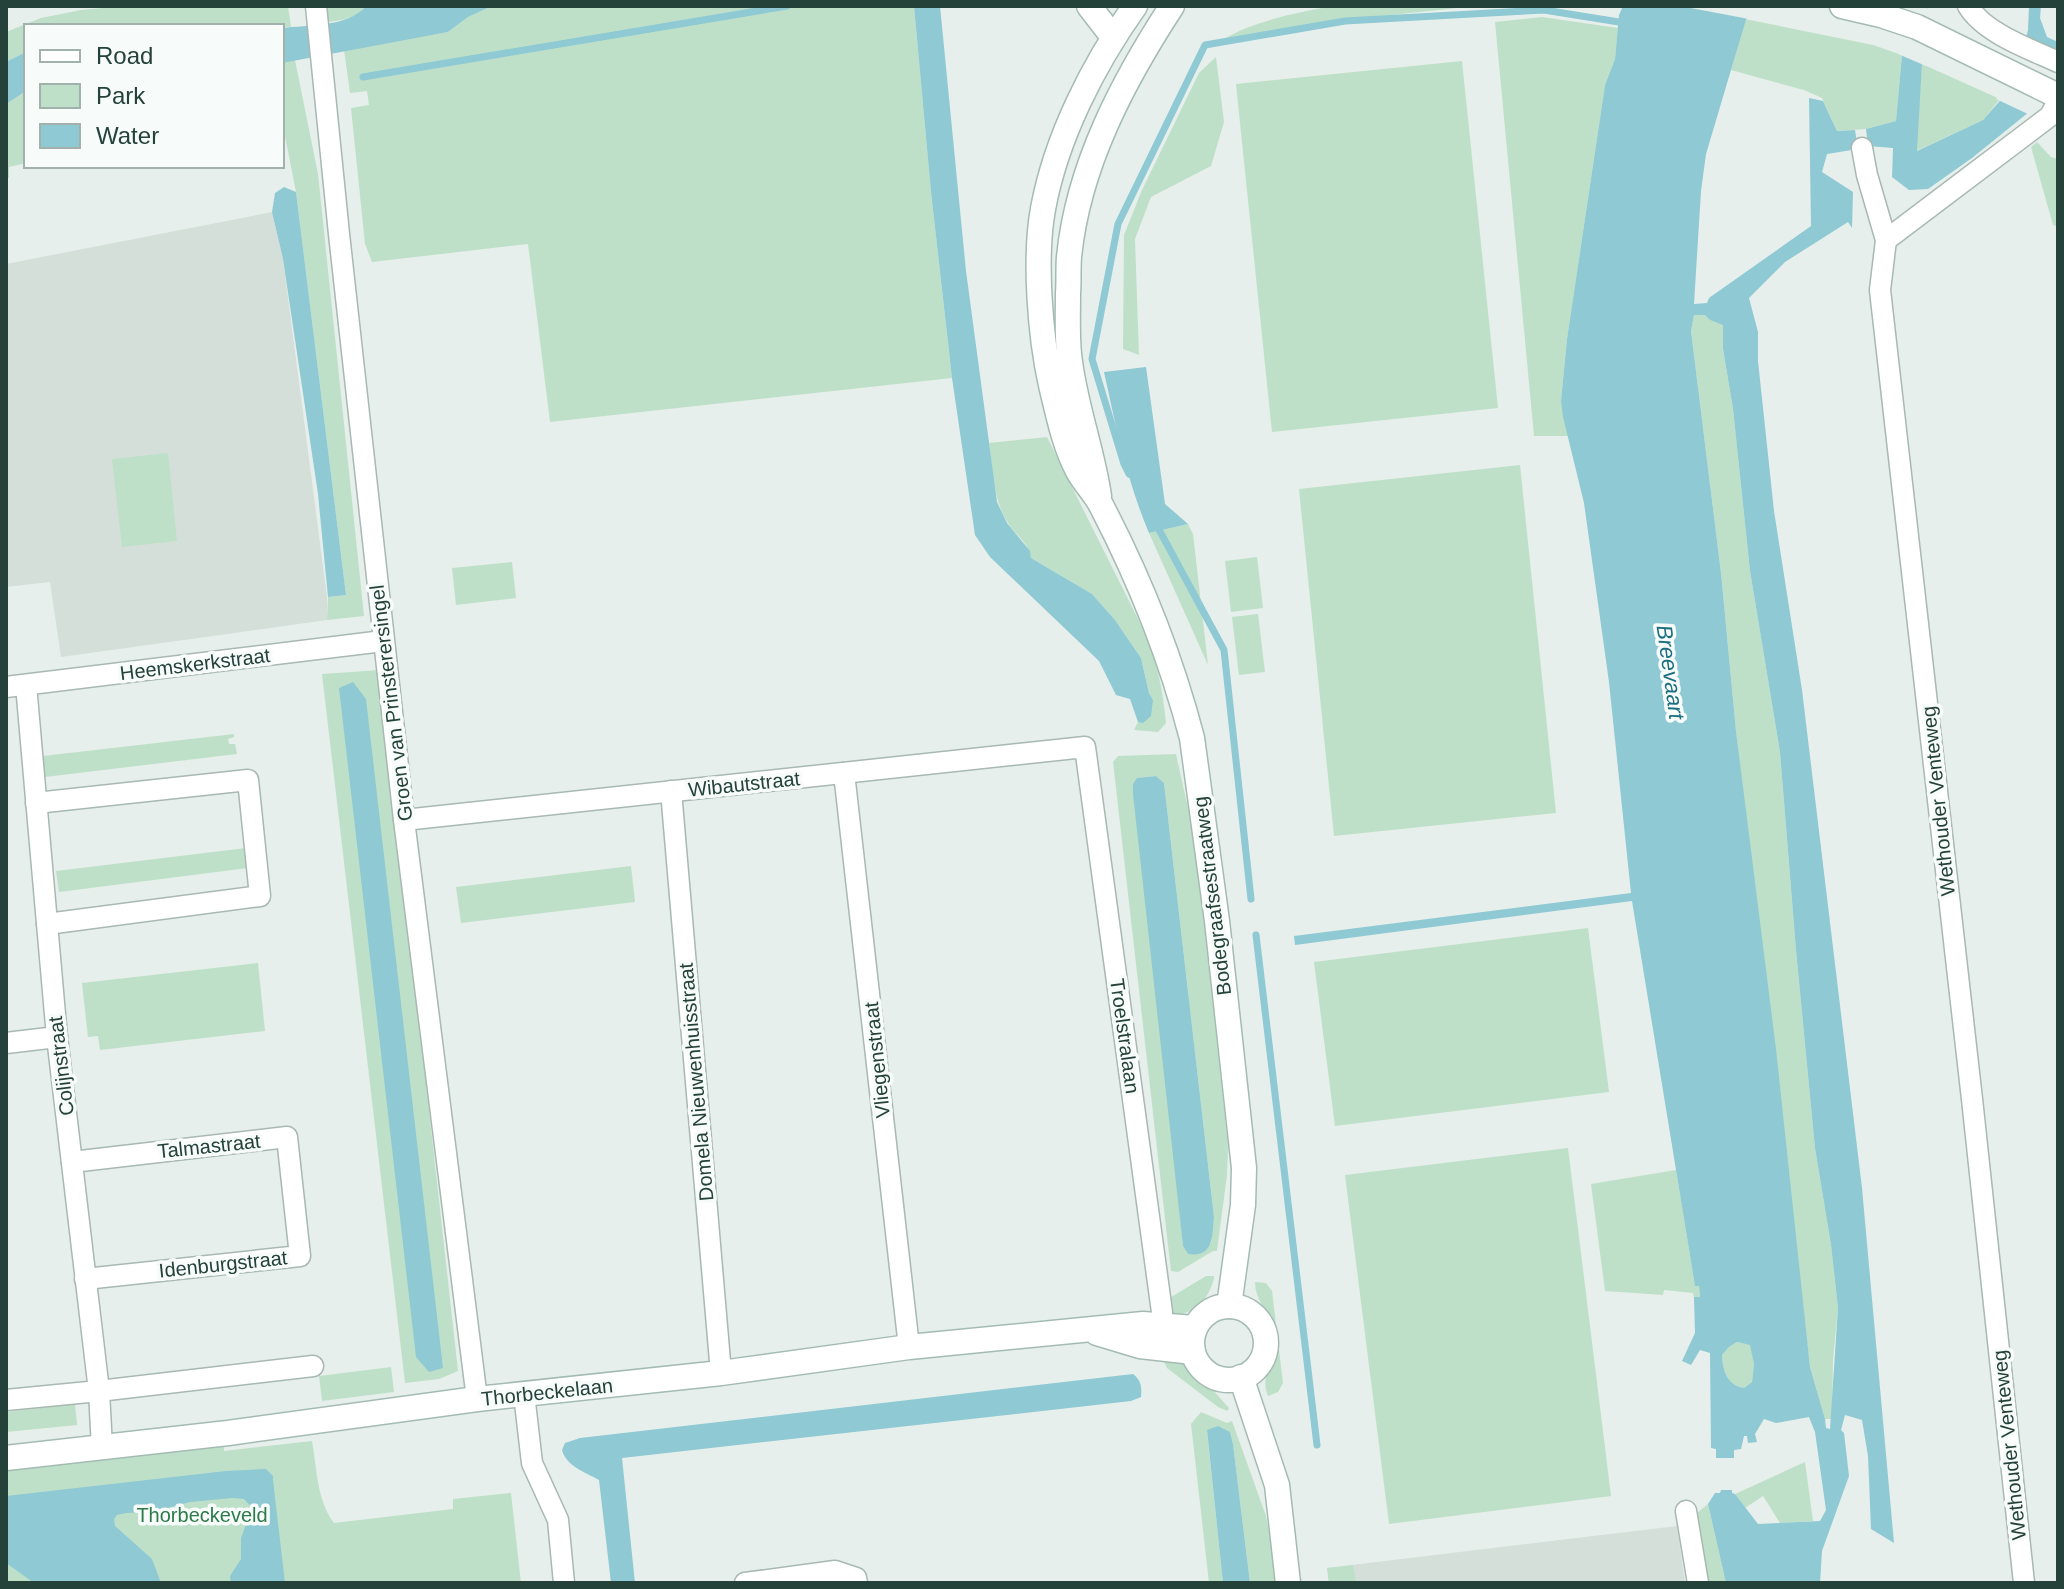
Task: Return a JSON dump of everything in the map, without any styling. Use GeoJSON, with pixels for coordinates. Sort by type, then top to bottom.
{"type":"FeatureCollection","features":[{"type":"Feature","properties":{"kind":"main road"},"geometry":{"type":"LineString","coordinates":[[1089,6],[1113,37]]}},
{"type":"Feature","properties":{"kind":"main road","name":"Bodegraafsestraatweg"},"geometry":{"type":"LineString","coordinates":[[1135,6],[1113,37],[1082,96],[1047,189],[1040,236],[1042,328],[1047,368],[1060,424],[1078,472],[1100,503],[1148,602],[1186,715],[1198,773],[1244,1168],[1243,1205],[1229,1306]]}},
{"type":"Feature","properties":{"kind":"main road","name":"Bodegraafsestraatweg"},"geometry":{"type":"LineString","coordinates":[[1100,503],[1095,468],[1074,395],[1069,352],[1069,256],[1079,201],[1095,152],[1114,107],[1172,6]]}},
{"type":"Feature","properties":{"kind":"main road"},"geometry":{"type":"LineString","coordinates":[[1842,6],[1917,27],[2056,97]]}},
{"type":"Feature","properties":{"kind":"main road"},"geometry":{"type":"LineString","coordinates":[[1229,1306],[1241,1308],[1255,1317],[1265,1337],[1265,1348],[1255,1368],[1241,1377],[1228,1379],[1215,1377],[1199,1364],[1194,1340],[1206,1314],[1229,1306]]}},
{"type":"Feature","properties":{"kind":"main road","name":"Thorbeckelaan"},"geometry":{"type":"LineString","coordinates":[[6,1458],[477,1399],[721,1373],[909,1347],[1065,1331],[1143,1324],[1161,1326],[1194,1340]]}},
{"type":"Feature","properties":{"kind":"main road","name":"Thorbeckelaan"},"geometry":{"type":"LineString","coordinates":[[1088,1330],[1140,1346],[1194,1340]]}},
{"type":"Feature","properties":{"kind":"main road"},"geometry":{"type":"LineString","coordinates":[[1241,1377],[1277,1485],[1288,1583]]}},
{"type":"Feature","properties":{"kind":"street"},"geometry":{"type":"LineString","coordinates":[[1968,6],[1991,29],[2058,62]]}},
{"type":"Feature","properties":{"kind":"street","name":"Groen van Prinsterersingel"},"geometry":{"type":"LineString","coordinates":[[316,9],[383,641],[477,1399]]}},
{"type":"Feature","properties":{"kind":"street"},"geometry":{"type":"LineString","coordinates":[[1862,148],[1886,240],[2050,116],[2056,97]]}},
{"type":"Feature","properties":{"kind":"street","name":"Wethouder Venteweg"},"geometry":{"type":"LineString","coordinates":[[1886,240],[1880,290],[2024,1583]]}},
{"type":"Feature","properties":{"kind":"street","name":"Heemskerkstraat"},"geometry":{"type":"LineString","coordinates":[[16,686],[383,641]]}},
{"type":"Feature","properties":{"kind":"street","name":"Colijnstraat"},"geometry":{"type":"LineString","coordinates":[[16,686],[36,803],[57,1037],[99,1391],[102,1448]]}},
{"type":"Feature","properties":{"kind":"street","name":"Wibautstraat"},"geometry":{"type":"LineString","coordinates":[[404,820],[1085,747]]}},
{"type":"Feature","properties":{"kind":"street","name":"Troelstralaan"},"geometry":{"type":"LineString","coordinates":[[1085,747],[1162,1312],[1161,1326]]}},
{"type":"Feature","properties":{"kind":"street","name":"Vliegenstraat"},"geometry":{"type":"LineString","coordinates":[[844,773],[909,1347]]}},
{"type":"Feature","properties":{"kind":"street"},"geometry":{"type":"LineString","coordinates":[[36,803],[248,780],[260,896],[47,924]]}},
{"type":"Feature","properties":{"kind":"street","name":"Domela Nieuwenhuisstraat"},"geometry":{"type":"LineString","coordinates":[[671,791],[721,1373]]}},
{"type":"Feature","properties":{"kind":"street"},"geometry":{"type":"LineString","coordinates":[[6,1043],[57,1037]]}},
{"type":"Feature","properties":{"kind":"street","name":"Talmastraat"},"geometry":{"type":"LineString","coordinates":[[72,1162],[287,1137],[294,1197]]}},
{"type":"Feature","properties":{"kind":"street","name":"Idenburgstraat"},"geometry":{"type":"LineString","coordinates":[[85,1279],[300,1256],[294,1197]]}},
{"type":"Feature","properties":{"kind":"street"},"geometry":{"type":"LineString","coordinates":[[6,1400],[313,1366]]}},
{"type":"Feature","properties":{"kind":"street"},"geometry":{"type":"LineString","coordinates":[[524,1394],[532,1463],[558,1520],[564,1583]]}},
{"type":"Feature","properties":{"kind":"street"},"geometry":{"type":"LineString","coordinates":[[1686,1511],[1698,1583]]}},
{"type":"Feature","properties":{"kind":"street"},"geometry":{"type":"LineString","coordinates":[[745,1583],[835,1571],[856,1578],[857,1583]]}},
{"type":"Feature","properties":{"kind":"shaded area"},"geometry":{"type":"Polygon","coordinates":[[[272,212],[283,259],[327,597],[327,620],[61,657],[50,582],[6,587],[6,264],[272,212]]]}},
{"type":"Feature","properties":{"kind":"shaded area"},"geometry":{"type":"Polygon","coordinates":[[[1677,1526],[1685,1583],[1329,1583],[1327,1568],[1677,1526]]]}},
{"type":"Feature","properties":{"kind":"green space"},"geometry":{"type":"Polygon","coordinates":[[[124,6],[288,6],[291,27],[284,27],[284,24],[26,24],[81,10],[124,6]]]}},
{"type":"Feature","properties":{"kind":"green space"},"geometry":{"type":"Polygon","coordinates":[[[326,6],[366,6],[353,16],[327,22],[326,6]]]}},
{"type":"Feature","properties":{"kind":"green space"},"geometry":{"type":"Polygon","coordinates":[[[492,6],[914,6],[952,378],[550,422],[528,244],[372,262],[365,244],[351,108],[369,105],[367,91],[350,93],[344,50],[448,32],[468,17],[492,6]]]}},
{"type":"Feature","properties":{"kind":"green space"},"geometry":{"type":"Polygon","coordinates":[[[1333,6],[1476,6],[1316,23],[1224,39],[1263,22],[1333,6]]]}},
{"type":"Feature","properties":{"kind":"green space"},"geometry":{"type":"Polygon","coordinates":[[[1542,17],[1618,28],[1615,59],[1605,85],[1567,339],[1561,401],[1568,436],[1534,436],[1495,22],[1542,17]]]}},
{"type":"Feature","properties":{"kind":"green space"},"geometry":{"type":"Polygon","coordinates":[[[1745,19],[1873,45],[1902,55],[1896,121],[1866,129],[1837,131],[1822,98],[1731,70],[1745,19]]]}},
{"type":"Feature","properties":{"kind":"green space"},"geometry":{"type":"Polygon","coordinates":[[[24,25],[24,53],[6,62],[6,32],[24,25]]]}},
{"type":"Feature","properties":{"kind":"green space"},"geometry":{"type":"Polygon","coordinates":[[[1216,57],[1224,122],[1211,166],[1151,197],[1135,239],[1139,355],[1123,349],[1124,235],[1142,190],[1199,73],[1216,57]]]}},
{"type":"Feature","properties":{"kind":"green space"},"geometry":{"type":"Polygon","coordinates":[[[295,60],[318,174],[364,616],[327,620],[328,597],[346,595],[296,192],[284,131],[284,63],[295,60]]]}},
{"type":"Feature","properties":{"kind":"green space"},"geometry":{"type":"Polygon","coordinates":[[[1462,61],[1498,408],[1272,432],[1236,84],[1462,61]]]}},
{"type":"Feature","properties":{"kind":"green space"},"geometry":{"type":"Polygon","coordinates":[[[1922,64],[2000,99],[1983,120],[1916,151],[1922,64]]]}},
{"type":"Feature","properties":{"kind":"green space"},"geometry":{"type":"Polygon","coordinates":[[[24,92],[24,163],[9,167],[9,178],[6,178],[6,104],[24,92]]]}},
{"type":"Feature","properties":{"kind":"green space"},"geometry":{"type":"Polygon","coordinates":[[[2037,142],[2051,157],[2058,159],[2058,227],[2053,225],[2031,147],[2037,142]]]}},
{"type":"Feature","properties":{"kind":"green space"},"geometry":{"type":"Polygon","coordinates":[[[1694,315],[1705,315],[1723,324],[1723,349],[1733,409],[1750,571],[1780,752],[1815,1148],[1838,1308],[1832,1419],[1825,1419],[1810,1367],[1691,331],[1694,315]]]}},
{"type":"Feature","properties":{"kind":"green space"},"geometry":{"type":"Polygon","coordinates":[[[1047,437],[1146,635],[1157,668],[1165,712],[1166,723],[1158,732],[1134,730],[1138,722],[1143,722],[1153,700],[1141,658],[1115,620],[1092,594],[1031,558],[1000,507],[989,443],[1047,437]]]}},
{"type":"Feature","properties":{"kind":"green space"},"geometry":{"type":"Polygon","coordinates":[[[168,453],[177,541],[122,547],[112,459],[168,453]]]}},
{"type":"Feature","properties":{"kind":"green space"},"geometry":{"type":"Polygon","coordinates":[[[1520,465],[1556,813],[1334,836],[1299,489],[1520,465]]]}},
{"type":"Feature","properties":{"kind":"green space"},"geometry":{"type":"Polygon","coordinates":[[[1188,524],[1193,534],[1208,665],[1149,533],[1188,524]]]}},
{"type":"Feature","properties":{"kind":"green space"},"geometry":{"type":"Polygon","coordinates":[[[1257,557],[1263,608],[1231,612],[1225,561],[1257,557]]]}},
{"type":"Feature","properties":{"kind":"green space"},"geometry":{"type":"Polygon","coordinates":[[[512,562],[516,598],[456,605],[452,568],[512,562]]]}},
{"type":"Feature","properties":{"kind":"green space"},"geometry":{"type":"Polygon","coordinates":[[[1258,614],[1265,672],[1239,675],[1232,617],[1258,614]]]}},
{"type":"Feature","properties":{"kind":"green space"},"geometry":{"type":"Polygon","coordinates":[[[380,670],[458,1371],[439,1379],[405,1383],[322,674],[380,670]]]}},
{"type":"Feature","properties":{"kind":"green space"},"geometry":{"type":"Polygon","coordinates":[[[234,734],[228,739],[229,744],[235,744],[237,754],[45,777],[43,756],[234,734]]]}},
{"type":"Feature","properties":{"kind":"green space"},"geometry":{"type":"Polygon","coordinates":[[[1176,754],[1195,840],[1228,1146],[1227,1175],[1217,1251],[1178,1272],[1171,1271],[1113,762],[1118,756],[1176,754]],[[1156,776],[1138,778],[1183,1246],[1188,1254],[1211,1243],[1214,1217],[1164,783],[1156,776]]]}},
{"type":"Feature","properties":{"kind":"green space"},"geometry":{"type":"Polygon","coordinates":[[[246,848],[248,868],[59,892],[56,871],[246,848]]]}},
{"type":"Feature","properties":{"kind":"green space"},"geometry":{"type":"Polygon","coordinates":[[[631,866],[635,902],[461,923],[456,887],[631,866]]]}},
{"type":"Feature","properties":{"kind":"green space"},"geometry":{"type":"Polygon","coordinates":[[[1588,928],[1609,1092],[1335,1126],[1314,962],[1588,928]]]}},
{"type":"Feature","properties":{"kind":"green space"},"geometry":{"type":"Polygon","coordinates":[[[258,963],[265,1031],[100,1050],[98,1036],[88,1037],[82,983],[258,963]]]}},
{"type":"Feature","properties":{"kind":"green space"},"geometry":{"type":"Polygon","coordinates":[[[1568,1148],[1611,1496],[1389,1524],[1345,1175],[1568,1148]]]}},
{"type":"Feature","properties":{"kind":"green space"},"geometry":{"type":"Polygon","coordinates":[[[1676,1170],[1695,1285],[1699,1286],[1700,1297],[1694,1297],[1693,1293],[1664,1290],[1663,1295],[1605,1291],[1591,1184],[1676,1170]]]}},
{"type":"Feature","properties":{"kind":"green space"},"geometry":{"type":"Polygon","coordinates":[[[1206,1276],[1214,1278],[1199,1305],[1186,1313],[1170,1315],[1168,1299],[1206,1276]]]}},
{"type":"Feature","properties":{"kind":"green space"},"geometry":{"type":"Polygon","coordinates":[[[1255,1282],[1266,1283],[1272,1291],[1283,1383],[1278,1392],[1268,1396],[1265,1382],[1276,1341],[1269,1318],[1258,1298],[1255,1282]]]}},
{"type":"Feature","properties":{"kind":"green space"},"geometry":{"type":"Polygon","coordinates":[[[1737,1342],[1751,1345],[1754,1364],[1752,1382],[1744,1388],[1730,1380],[1722,1355],[1737,1342]]]}},
{"type":"Feature","properties":{"kind":"green space"},"geometry":{"type":"Polygon","coordinates":[[[1163,1359],[1180,1361],[1212,1389],[1229,1408],[1227,1411],[1167,1368],[1163,1359]]]}},
{"type":"Feature","properties":{"kind":"green space"},"geometry":{"type":"Polygon","coordinates":[[[391,1367],[394,1392],[322,1401],[319,1376],[391,1367]]]}},
{"type":"Feature","properties":{"kind":"green space"},"geometry":{"type":"Polygon","coordinates":[[[75,1404],[77,1425],[6,1432],[6,1412],[75,1404]]]}},
{"type":"Feature","properties":{"kind":"green space"},"geometry":{"type":"Polygon","coordinates":[[[1201,1412],[1227,1423],[1232,1421],[1266,1516],[1278,1583],[1250,1583],[1230,1432],[1207,1431],[1223,1583],[1209,1583],[1191,1424],[1201,1412]]]}},
{"type":"Feature","properties":{"kind":"green space","name":"Thorbeckeveld"},"geometry":{"type":"Polygon","coordinates":[[[312,1441],[321,1495],[334,1523],[453,1509],[453,1499],[511,1493],[521,1583],[6,1583],[6,1469],[224,1445],[224,1451],[312,1441]]]}},
{"type":"Feature","properties":{"kind":"green space"},"geometry":{"type":"Polygon","coordinates":[[[1805,1462],[1813,1521],[1780,1523],[1763,1496],[1745,1508],[1735,1494],[1805,1462]]]}},
{"type":"Feature","properties":{"kind":"green space"},"geometry":{"type":"Polygon","coordinates":[[[1708,1504],[1726,1583],[1706,1583],[1697,1513],[1708,1504]]]}},
{"type":"Feature","properties":{"kind":"green space"},"geometry":{"type":"Polygon","coordinates":[[[1353,1565],[1356,1581],[1329,1583],[1327,1568],[1353,1565]]]}},
{"type":"Feature","properties":{"kind":"water"},"geometry":{"type":"Polygon","coordinates":[[[366,6],[492,6],[468,17],[448,32],[284,63],[284,28],[339,21],[359,13],[366,6]]]}},
{"type":"Feature","properties":{"kind":"water"},"geometry":{"type":"Polygon","coordinates":[[[914,6],[940,6],[966,271],[997,502],[1007,523],[1030,551],[1031,558],[1092,594],[1115,620],[1141,658],[1153,700],[1151,716],[1143,723],[1138,722],[1130,699],[1116,695],[1099,661],[990,557],[975,535],[952,378],[914,6]]]}},
{"type":"Feature","properties":{"kind":"water","name":"Breevaart"},"geometry":{"type":"Polygon","coordinates":[[[1623,6],[1750,6],[1706,154],[1694,304],[1707,303],[1709,298],[1811,226],[1809,98],[1823,101],[1837,131],[1855,130],[1858,149],[1827,154],[1822,172],[1853,192],[1852,228],[1848,222],[1785,262],[1749,298],[1758,332],[1758,361],[1774,511],[1802,690],[1862,1188],[1894,1543],[1871,1529],[1868,1456],[1862,1420],[1845,1415],[1841,1430],[1844,1433],[1849,1476],[1822,1551],[1820,1583],[1726,1583],[1708,1504],[1715,1493],[1732,1490],[1758,1524],[1820,1521],[1826,1510],[1815,1432],[1809,1417],[1776,1423],[1764,1419],[1755,1434],[1757,1442],[1748,1443],[1747,1436],[1744,1436],[1741,1449],[1734,1450],[1734,1458],[1716,1458],[1716,1449],[1711,1448],[1710,1353],[1700,1350],[1691,1365],[1682,1361],[1695,1333],[1694,1297],[1700,1297],[1699,1286],[1695,1286],[1632,901],[1295,945],[1294,936],[1631,893],[1609,682],[1584,503],[1561,401],[1567,339],[1605,85],[1615,59],[1619,15],[1623,6]],[[1694,315],[1691,331],[1776,1049],[1810,1367],[1826,1428],[1830,1429],[1838,1308],[1815,1148],[1780,752],[1750,571],[1733,409],[1723,349],[1723,325],[1705,315],[1694,315]],[[1737,1342],[1722,1355],[1730,1380],[1744,1388],[1752,1382],[1754,1364],[1750,1345],[1737,1342]]]}},
{"type":"Feature","properties":{"kind":"water"},"geometry":{"type":"Polygon","coordinates":[[[1910,6],[1928,6],[1917,151],[1983,120],[2013,86],[2028,30],[2029,6],[2041,6],[2040,18],[2047,37],[2058,42],[2058,86],[1972,158],[1928,189],[1909,190],[1892,177],[1893,148],[1868,146],[1866,129],[1896,121],[1910,6]]]}},
{"type":"Feature","properties":{"kind":"water"},"geometry":{"type":"Polygon","coordinates":[[[24,53],[24,92],[6,104],[6,62],[24,53]]]}},
{"type":"Feature","properties":{"kind":"water"},"geometry":{"type":"Polygon","coordinates":[[[284,187],[296,192],[346,595],[328,597],[318,494],[283,259],[272,212],[275,193],[284,187]]]}},
{"type":"Feature","properties":{"kind":"water"},"geometry":{"type":"Polygon","coordinates":[[[1146,367],[1165,504],[1188,524],[1149,533],[1128,474],[1104,372],[1146,367]]]}},
{"type":"Feature","properties":{"kind":"water"},"geometry":{"type":"Polygon","coordinates":[[[353,682],[366,699],[443,1368],[429,1372],[416,1357],[339,688],[353,682]]]}},
{"type":"Feature","properties":{"kind":"water"},"geometry":{"type":"Polygon","coordinates":[[[1156,776],[1164,783],[1214,1217],[1210,1244],[1203,1253],[1196,1254],[1188,1254],[1183,1246],[1133,794],[1133,784],[1137,778],[1156,776]]]}},
{"type":"Feature","properties":{"kind":"water"},"geometry":{"type":"Polygon","coordinates":[[[1133,1374],[1139,1381],[1141,1397],[1131,1401],[622,1458],[635,1583],[611,1583],[599,1480],[572,1464],[562,1450],[565,1443],[580,1438],[1133,1374]]]}},
{"type":"Feature","properties":{"kind":"water"},"geometry":{"type":"Polygon","coordinates":[[[1218,1426],[1230,1432],[1233,1444],[1250,1583],[1223,1583],[1207,1430],[1218,1426]]]}},
{"type":"Feature","properties":{"kind":"water"},"geometry":{"type":"Polygon","coordinates":[[[266,1469],[273,1476],[285,1583],[231,1583],[230,1576],[241,1559],[241,1538],[252,1508],[244,1499],[232,1498],[117,1515],[115,1526],[152,1559],[161,1583],[34,1583],[6,1563],[6,1496],[266,1469]]]}},
{"type":"Feature","properties":{"kind":"pier"},"geometry":{"type":"Polygon","coordinates":[[[1680,6],[1754,6],[1749,19],[1680,6]]]}},
{"type":"Feature","properties":{"kind":"pier"},"geometry":{"type":"Polygon","coordinates":[[[1906,6],[1932,10],[1926,66],[1898,54],[1906,6]]]}},
{"type":"Feature","properties":{"kind":"pier"},"geometry":{"type":"Polygon","coordinates":[[[2018,52],[2058,73],[2058,89],[2030,115],[1996,99],[2010,84],[2018,52]]]}},
{"type":"Feature","properties":{"kind":"waterway"},"geometry":{"type":"LineString","coordinates":[[363,77],[787,6]]}},
{"type":"Feature","properties":{"kind":"waterway"},"geometry":{"type":"LineString","coordinates":[[1129,474],[1092,359],[1118,224],[1205,45],[1345,21],[1544,10],[1619,22]]}},
{"type":"Feature","properties":{"kind":"waterway"},"geometry":{"type":"LineString","coordinates":[[1156,524],[1224,650],[1251,899]]}},
{"type":"Feature","properties":{"kind":"waterway"},"geometry":{"type":"LineString","coordinates":[[1256,935],[1317,1445]]}}]}
